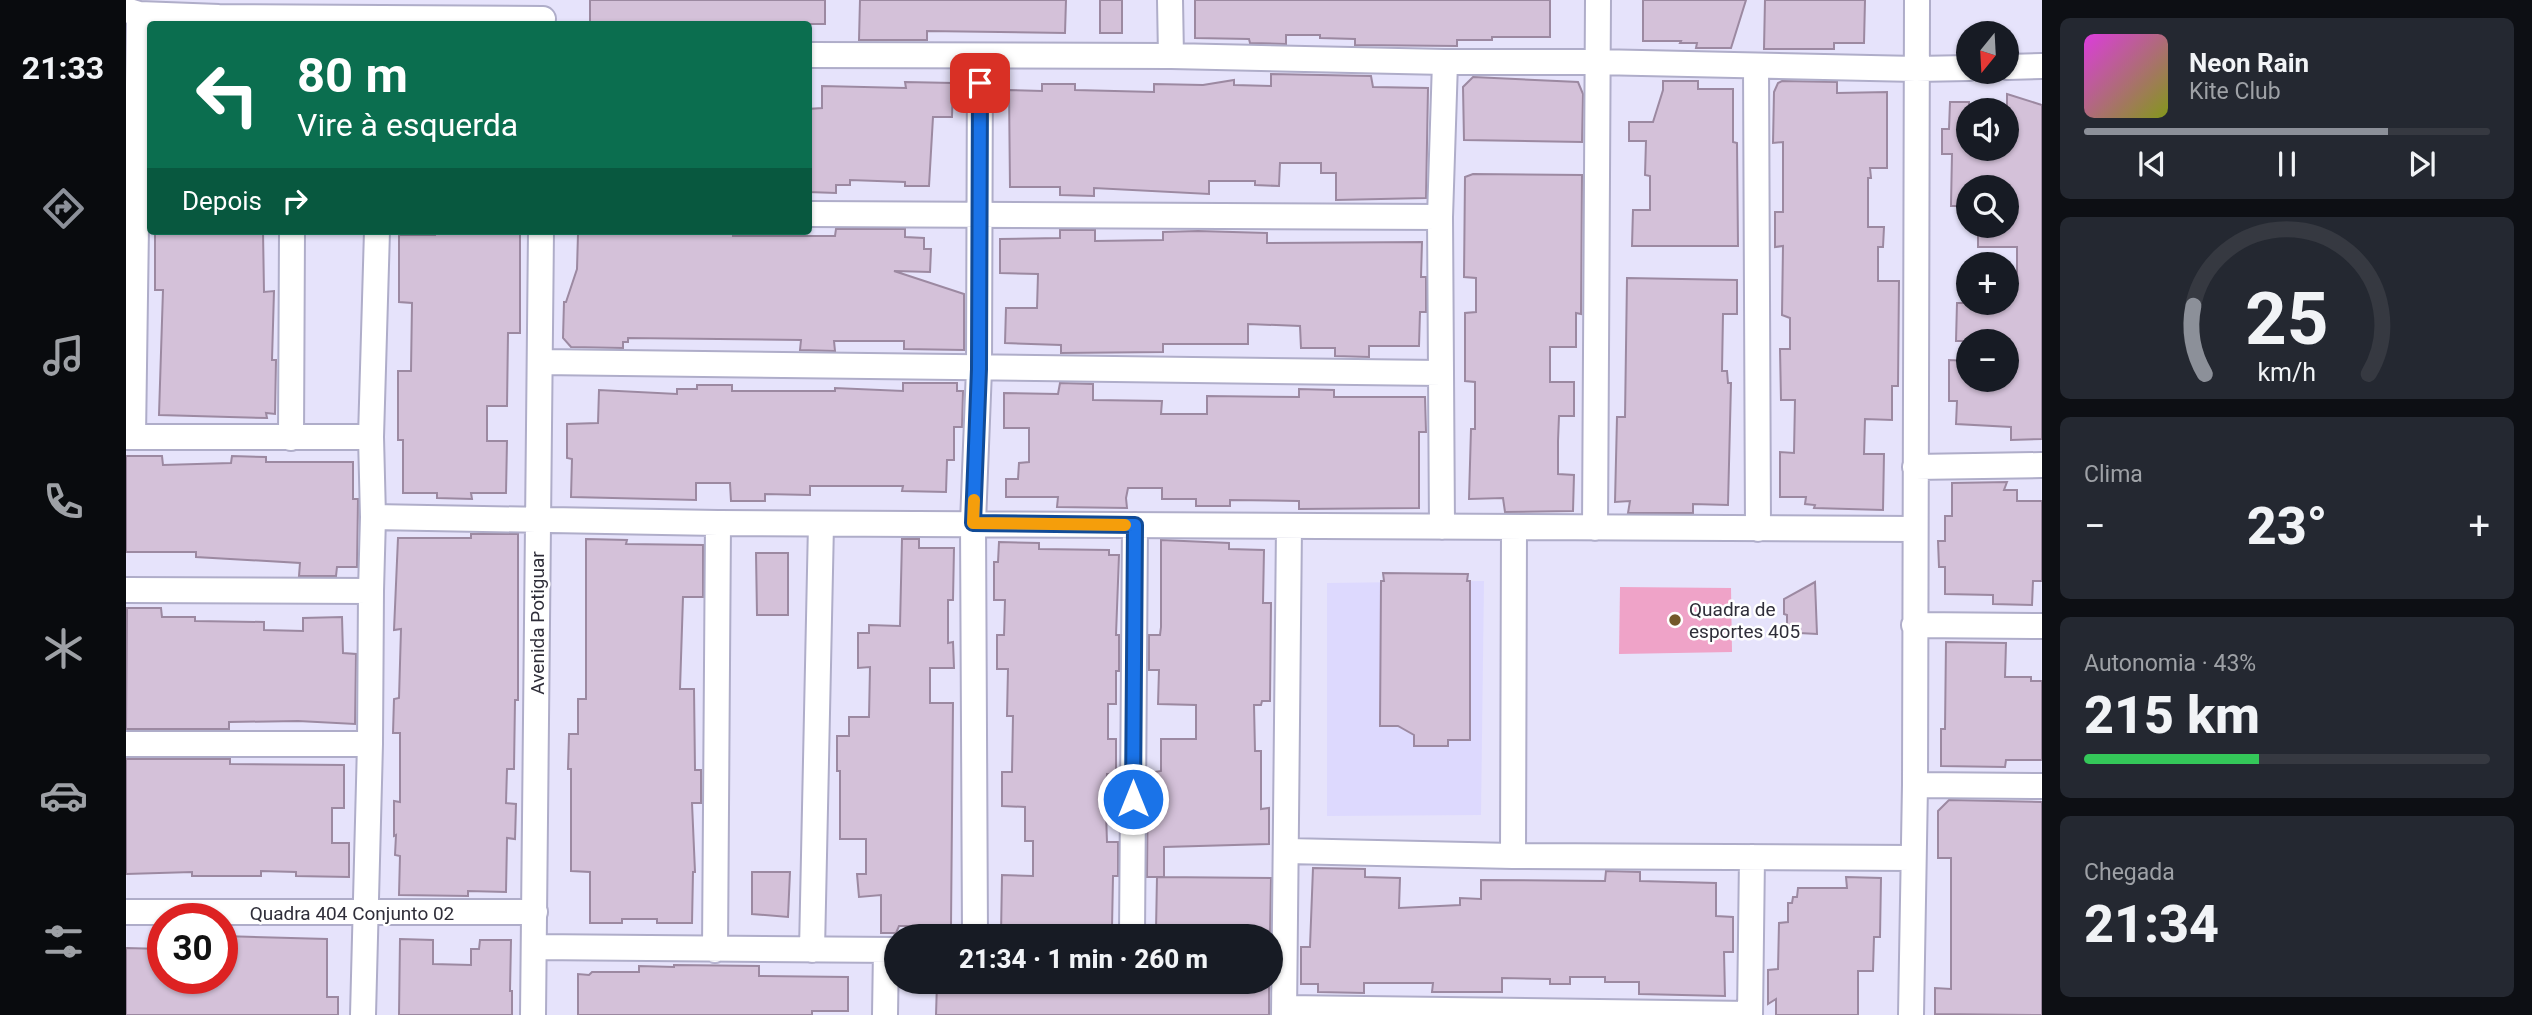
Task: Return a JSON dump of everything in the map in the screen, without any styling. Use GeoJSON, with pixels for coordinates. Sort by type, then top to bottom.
{"type":"FeatureCollection","features":[{"type":"Feature","properties":{"kind":"street"},"geometry":{"type":"LineString","coordinates":[[1170,0],[1171,56]]}},
{"type":"Feature","properties":{"kind":"street"},"geometry":{"type":"LineString","coordinates":[[1595,528],[1598,0]]}},
{"type":"Feature","properties":{"kind":"street"},"geometry":{"type":"LineString","coordinates":[[1911,1015],[1915,785],[1917,0]]}},
{"type":"Feature","properties":{"kind":"street"},"geometry":{"type":"LineString","coordinates":[[371,437],[130,437],[133,12],[219,8],[294,21],[326,9],[382,21],[543,14]]}},
{"type":"Feature","properties":{"kind":"street"},"geometry":{"type":"LineString","coordinates":[[812,55],[1171,56],[1956,68]]}},
{"type":"Feature","properties":{"kind":"street"},"geometry":{"type":"LineString","coordinates":[[975,924],[973,523],[979,369],[980,57]]}},
{"type":"Feature","properties":{"kind":"street"},"geometry":{"type":"LineString","coordinates":[[1442,527],[1440,217],[1445,62]]}},
{"type":"Feature","properties":{"kind":"street"},"geometry":{"type":"LineString","coordinates":[[1756,66],[1758,529]]}},
{"type":"Feature","properties":{"kind":"street"},"geometry":{"type":"LineString","coordinates":[[2020,67],[2042,66]]}},
{"type":"Feature","properties":{"kind":"street"},"geometry":{"type":"LineString","coordinates":[[812,214],[1440,217]]}},
{"type":"Feature","properties":{"kind":"street"},"geometry":{"type":"LineString","coordinates":[[291,438],[292,235]]}},
{"type":"Feature","properties":{"kind":"street"},"geometry":{"type":"LineString","coordinates":[[363,1015],[370,744],[373,517],[371,437],[377,235]]}},
{"type":"Feature","properties":{"kind":"street","name":"Avenida Potiguar"},"geometry":{"type":"LineString","coordinates":[[533,1015],[541,235]]}},
{"type":"Feature","properties":{"kind":"street"},"geometry":{"type":"LineString","coordinates":[[541,362],[1441,373]]}},
{"type":"Feature","properties":{"kind":"street"},"geometry":{"type":"LineString","coordinates":[[1914,467],[2042,465]]}},
{"type":"Feature","properties":{"kind":"street"},"geometry":{"type":"LineString","coordinates":[[373,517],[821,524],[1914,529]]}},
{"type":"Feature","properties":{"kind":"street"},"geometry":{"type":"LineString","coordinates":[[715,950],[718,523]]}},
{"type":"Feature","properties":{"kind":"street"},"geometry":{"type":"LineString","coordinates":[[811,950],[821,524]]}},
{"type":"Feature","properties":{"kind":"street"},"geometry":{"type":"LineString","coordinates":[[1132,924],[1135,525]]}},
{"type":"Feature","properties":{"kind":"street"},"geometry":{"type":"LineString","coordinates":[[1281,924],[1287,851],[1289,526]]}},
{"type":"Feature","properties":{"kind":"street"},"geometry":{"type":"LineString","coordinates":[[1513,856],[1514,528]]}},
{"type":"Feature","properties":{"kind":"street"},"geometry":{"type":"LineString","coordinates":[[126,590],[370,591]]}},
{"type":"Feature","properties":{"kind":"street"},"geometry":{"type":"LineString","coordinates":[[1914,625],[2042,626]]}},
{"type":"Feature","properties":{"kind":"street"},"geometry":{"type":"LineString","coordinates":[[126,744],[370,744]]}},
{"type":"Feature","properties":{"kind":"street"},"geometry":{"type":"LineString","coordinates":[[1915,785],[2042,786]]}},
{"type":"Feature","properties":{"kind":"street"},"geometry":{"type":"LineString","coordinates":[[1287,851],[1513,856],[1913,858]]}},
{"type":"Feature","properties":{"kind":"street"},"geometry":{"type":"LineString","coordinates":[[1284,1011],[1750,1014],[1752,857]]}},
{"type":"Feature","properties":{"kind":"street","name":"Quadra 404 Conjunto 02"},"geometry":{"type":"LineString","coordinates":[[126,912],[535,912]]}},
{"type":"Feature","properties":{"kind":"street"},"geometry":{"type":"LineString","coordinates":[[534,947],[884,950]]}},
{"type":"Feature","properties":{"kind":"street"},"geometry":{"type":"LineString","coordinates":[[886,1015],[888,994]]}},
{"type":"Feature","properties":{"kind":"shaded area"},"geometry":{"type":"Polygon","coordinates":[[[1484,581],[1481,815],[1327,816],[1327,583],[1484,581]]]}},
{"type":"Feature","properties":{"kind":"shaded area","name":"Quadra de esportes 405"},"geometry":{"type":"Polygon","coordinates":[[[1620,587],[1731,588],[1732,652],[1619,654],[1620,587]]]}},
{"type":"Feature","properties":{"kind":"building"},"geometry":{"type":"Polygon","coordinates":[[[590,0],[825,0],[825,24],[812,24],[812,21],[590,21],[590,0]]]}},
{"type":"Feature","properties":{"kind":"building"},"geometry":{"type":"Polygon","coordinates":[[[860,0],[1066,0],[1065,33],[927,31],[927,40],[859,40],[860,0]]]}},
{"type":"Feature","properties":{"kind":"building"},"geometry":{"type":"Polygon","coordinates":[[[1100,0],[1122,0],[1122,33],[1100,33],[1100,0]]]}},
{"type":"Feature","properties":{"kind":"building"},"geometry":{"type":"Polygon","coordinates":[[[1195,0],[1550,0],[1550,37],[1457,40],[1457,46],[1355,45],[1355,39],[1320,38],[1320,35],[1286,35],[1286,44],[1250,43],[1249,39],[1195,38],[1195,0]]]}},
{"type":"Feature","properties":{"kind":"building"},"geometry":{"type":"Polygon","coordinates":[[[1643,0],[1746,0],[1731,48],[1696,48],[1697,43],[1643,41],[1643,0]]]}},
{"type":"Feature","properties":{"kind":"building"},"geometry":{"type":"Polygon","coordinates":[[[1765,0],[1865,0],[1864,43],[1834,43],[1834,49],[1764,49],[1765,0]]]}},
{"type":"Feature","properties":{"kind":"building"},"geometry":{"type":"Polygon","coordinates":[[[1271,74],[1371,76],[1373,87],[1428,88],[1426,198],[1336,200],[1336,173],[1321,173],[1321,163],[1280,163],[1279,186],[1255,185],[1255,181],[1209,181],[1209,194],[1094,188],[1094,196],[1060,195],[1060,187],[1010,187],[1009,90],[1042,91],[1042,84],[1075,84],[1075,90],[1154,92],[1154,84],[1203,85],[1234,80],[1234,85],[1271,86],[1271,74]]]}},
{"type":"Feature","properties":{"kind":"building"},"geometry":{"type":"Polygon","coordinates":[[[1473,77],[1578,82],[1583,94],[1582,142],[1464,140],[1463,87],[1473,77]]]}},
{"type":"Feature","properties":{"kind":"building"},"geometry":{"type":"Polygon","coordinates":[[[1663,81],[1698,81],[1698,89],[1733,89],[1733,142],[1737,143],[1738,246],[1632,246],[1633,210],[1650,210],[1650,176],[1645,175],[1646,141],[1629,141],[1629,122],[1653,122],[1663,90],[1663,81]]]}},
{"type":"Feature","properties":{"kind":"building"},"geometry":{"type":"Polygon","coordinates":[[[1782,81],[1837,82],[1837,93],[1887,92],[1887,168],[1870,168],[1868,227],[1884,227],[1883,247],[1878,247],[1878,281],[1899,281],[1898,386],[1892,386],[1892,420],[1865,419],[1864,454],[1884,454],[1883,510],[1814,508],[1815,505],[1805,504],[1806,497],[1780,497],[1780,452],[1794,453],[1795,400],[1781,400],[1780,349],[1790,349],[1790,318],[1782,315],[1783,246],[1775,247],[1775,212],[1783,212],[1783,142],[1773,143],[1774,92],[1782,81]]]}},
{"type":"Feature","properties":{"kind":"building"},"geometry":{"type":"Polygon","coordinates":[[[905,82],[953,83],[952,117],[933,117],[929,186],[905,186],[905,182],[850,180],[850,185],[836,185],[836,193],[812,192],[812,109],[822,108],[822,86],[906,88],[905,82]]]}},
{"type":"Feature","properties":{"kind":"building"},"geometry":{"type":"Polygon","coordinates":[[[2007,94],[2042,105],[2042,439],[2011,440],[2011,427],[1956,424],[1957,401],[1949,401],[1949,360],[1956,360],[1956,392],[2019,392],[2019,329],[1956,329],[1957,315],[2019,315],[2017,247],[1978,247],[1978,238],[2019,238],[2019,175],[1956,175],[1956,206],[1951,206],[1952,154],[1942,154],[1942,129],[1949,129],[1950,102],[1956,102],[1956,161],[2019,161],[2019,98],[2007,98],[2007,94]]]}},
{"type":"Feature","properties":{"kind":"building"},"geometry":{"type":"Polygon","coordinates":[[[1473,174],[1582,175],[1581,314],[1576,313],[1576,347],[1550,347],[1550,382],[1574,382],[1574,416],[1559,416],[1558,441],[1558,474],[1574,475],[1573,511],[1505,512],[1503,498],[1469,499],[1471,429],[1475,429],[1475,382],[1465,381],[1465,313],[1476,312],[1476,278],[1464,277],[1465,177],[1473,174]]]}},
{"type":"Feature","properties":{"kind":"building"},"geometry":{"type":"Polygon","coordinates":[[[836,229],[905,229],[905,237],[924,238],[924,249],[931,249],[930,272],[894,271],[964,294],[964,350],[904,349],[904,341],[834,341],[835,351],[800,350],[801,340],[628,338],[628,342],[623,342],[623,348],[571,347],[563,338],[564,302],[577,269],[578,235],[835,236],[836,229]]]}},
{"type":"Feature","properties":{"kind":"building"},"geometry":{"type":"Polygon","coordinates":[[[1060,230],[1095,230],[1095,241],[1163,240],[1163,232],[1198,231],[1267,233],[1267,243],[1422,242],[1421,277],[1426,277],[1426,312],[1420,312],[1419,346],[1369,346],[1369,357],[1335,356],[1335,348],[1301,348],[1300,326],[1248,324],[1248,344],[1163,344],[1163,352],[1061,353],[1061,345],[1005,343],[1006,308],[1037,308],[1038,274],[1000,273],[1000,239],[1060,238],[1060,230]]]}},
{"type":"Feature","properties":{"kind":"building"},"geometry":{"type":"Polygon","coordinates":[[[155,235],[263,235],[264,292],[274,291],[272,360],[276,360],[275,414],[266,413],[267,418],[159,415],[163,290],[155,290],[155,235]]]}},
{"type":"Feature","properties":{"kind":"building"},"geometry":{"type":"Polygon","coordinates":[[[399,235],[520,235],[520,333],[508,333],[507,406],[487,406],[487,441],[507,441],[506,493],[471,493],[472,499],[437,498],[437,493],[403,493],[403,440],[398,440],[398,371],[411,371],[412,303],[399,302],[399,235]]]}},
{"type":"Feature","properties":{"kind":"building"},"geometry":{"type":"Polygon","coordinates":[[[1627,278],[1737,280],[1737,314],[1723,314],[1722,371],[1727,371],[1728,383],[1731,383],[1728,505],[1693,504],[1693,513],[1628,513],[1630,501],[1615,502],[1617,417],[1625,417],[1627,278]]]}},
{"type":"Feature","properties":{"kind":"building"},"geometry":{"type":"Polygon","coordinates":[[[903,383],[957,383],[957,391],[963,391],[962,427],[954,427],[954,460],[947,460],[946,492],[902,491],[903,486],[810,486],[810,495],[765,494],[765,501],[731,501],[730,483],[696,483],[696,500],[571,497],[572,459],[567,458],[567,424],[598,423],[599,390],[677,394],[677,389],[697,389],[697,385],[732,385],[732,391],[835,391],[835,388],[903,391],[903,383]]]}},
{"type":"Feature","properties":{"kind":"building"},"geometry":{"type":"Polygon","coordinates":[[[1060,383],[1093,384],[1093,400],[1162,401],[1161,414],[1207,414],[1207,396],[1299,397],[1299,389],[1334,390],[1334,397],[1425,397],[1426,432],[1419,432],[1419,508],[1299,509],[1299,501],[1230,500],[1230,506],[1196,506],[1196,499],[1162,499],[1162,488],[1128,488],[1127,508],[1057,507],[1058,497],[1006,497],[1006,479],[1018,479],[1019,463],[1029,462],[1029,428],[1004,428],[1004,393],[1058,394],[1060,383]]]}},
{"type":"Feature","properties":{"kind":"building"},"geometry":{"type":"Polygon","coordinates":[[[126,456],[162,456],[163,465],[231,463],[232,456],[266,457],[266,462],[353,462],[353,499],[358,499],[357,567],[337,567],[336,576],[299,576],[300,563],[196,557],[196,552],[126,552],[126,456]]]}},
{"type":"Feature","properties":{"kind":"building"},"geometry":{"type":"Polygon","coordinates":[[[2007,482],[2004,490],[2017,490],[2017,501],[2042,501],[2042,581],[2033,581],[2032,605],[1993,604],[1993,595],[1945,594],[1945,567],[1939,567],[1938,541],[1945,541],[1945,516],[1952,516],[1952,483],[2007,482]]]}},
{"type":"Feature","properties":{"kind":"building"},"geometry":{"type":"Polygon","coordinates":[[[471,534],[518,534],[518,700],[515,700],[514,769],[507,769],[506,803],[516,804],[515,839],[507,838],[506,892],[468,891],[468,896],[399,895],[400,856],[395,855],[394,801],[400,802],[400,733],[393,733],[394,699],[399,698],[401,629],[394,630],[398,538],[471,538],[471,534]]]}},
{"type":"Feature","properties":{"kind":"building"},"geometry":{"type":"Polygon","coordinates":[[[586,539],[627,540],[626,544],[703,545],[703,597],[683,597],[680,689],[694,689],[695,770],[701,770],[701,803],[692,803],[695,872],[692,923],[622,919],[622,923],[590,923],[590,872],[571,871],[569,734],[578,734],[578,699],[586,699],[586,539]]]}},
{"type":"Feature","properties":{"kind":"building"},"geometry":{"type":"Polygon","coordinates":[[[902,539],[919,539],[919,548],[954,548],[953,600],[948,600],[948,643],[953,642],[954,668],[930,668],[930,703],[953,703],[951,924],[884,924],[884,933],[881,933],[881,895],[859,897],[857,874],[866,874],[866,839],[840,839],[837,736],[849,736],[849,717],[869,717],[870,667],[858,668],[858,633],[869,633],[869,625],[900,626],[902,539]]]}},
{"type":"Feature","properties":{"kind":"building"},"geometry":{"type":"Polygon","coordinates":[[[1161,540],[1229,543],[1229,549],[1264,550],[1263,603],[1271,603],[1270,701],[1254,705],[1255,751],[1261,751],[1261,809],[1269,808],[1269,844],[1164,847],[1164,877],[1147,877],[1148,773],[1161,771],[1161,739],[1196,739],[1196,705],[1158,704],[1159,670],[1149,670],[1149,635],[1160,635],[1161,627],[1161,540]]]}},
{"type":"Feature","properties":{"kind":"building"},"geometry":{"type":"Polygon","coordinates":[[[999,542],[1039,543],[1039,549],[1109,550],[1109,555],[1119,555],[1116,635],[1119,635],[1119,671],[1116,671],[1116,704],[1108,704],[1108,739],[1116,739],[1116,774],[1107,774],[1107,842],[1118,842],[1118,876],[1113,876],[1112,924],[1001,924],[1002,875],[1033,876],[1033,841],[1025,841],[1025,807],[1002,806],[1002,772],[1012,772],[1013,716],[1007,716],[1008,669],[997,669],[997,635],[1004,635],[1005,600],[994,600],[994,562],[998,562],[999,542]]]}},
{"type":"Feature","properties":{"kind":"building"},"geometry":{"type":"Polygon","coordinates":[[[756,553],[788,553],[788,615],[757,615],[756,553]]]}},
{"type":"Feature","properties":{"kind":"building"},"geometry":{"type":"Polygon","coordinates":[[[1383,573],[1468,574],[1470,740],[1448,740],[1448,746],[1414,746],[1414,735],[1398,726],[1380,726],[1383,573]]]}},
{"type":"Feature","properties":{"kind":"building"},"geometry":{"type":"Polygon","coordinates":[[[1815,582],[1817,634],[1799,633],[1787,626],[1784,599],[1815,582]]]}},
{"type":"Feature","properties":{"kind":"building"},"geometry":{"type":"Polygon","coordinates":[[[127,608],[161,608],[162,617],[195,617],[195,621],[264,622],[264,630],[303,631],[303,618],[342,617],[343,653],[356,654],[355,724],[229,722],[229,729],[126,729],[127,608]]]}},
{"type":"Feature","properties":{"kind":"building"},"geometry":{"type":"Polygon","coordinates":[[[1946,642],[2006,643],[2005,677],[2031,677],[2031,681],[2042,681],[2042,760],[2006,760],[2005,767],[1941,766],[1941,729],[1945,729],[1946,642]]]}},
{"type":"Feature","properties":{"kind":"building"},"geometry":{"type":"Polygon","coordinates":[[[126,759],[230,759],[230,764],[344,765],[344,808],[332,808],[332,843],[349,843],[349,877],[296,876],[296,872],[261,871],[261,876],[192,876],[192,872],[126,874],[126,759]]]}},
{"type":"Feature","properties":{"kind":"building"},"geometry":{"type":"Polygon","coordinates":[[[1949,800],[2042,802],[2042,1015],[1935,1014],[1935,988],[1951,989],[1951,858],[1938,858],[1938,811],[1949,800]]]}},
{"type":"Feature","properties":{"kind":"building"},"geometry":{"type":"Polygon","coordinates":[[[1313,868],[1365,869],[1365,877],[1400,878],[1399,908],[1460,905],[1460,898],[1481,899],[1481,880],[1605,881],[1606,871],[1640,872],[1640,881],[1716,883],[1716,916],[1733,917],[1733,952],[1724,952],[1725,996],[1639,994],[1639,982],[1605,982],[1605,977],[1570,977],[1570,984],[1550,984],[1550,979],[1502,978],[1502,992],[1432,992],[1433,983],[1364,983],[1364,993],[1318,992],[1318,984],[1301,984],[1301,947],[1310,947],[1313,868]]]}},
{"type":"Feature","properties":{"kind":"building"},"geometry":{"type":"Polygon","coordinates":[[[752,872],[790,872],[788,917],[752,914],[752,872]]]}},
{"type":"Feature","properties":{"kind":"building"},"geometry":{"type":"Polygon","coordinates":[[[1157,877],[1271,878],[1270,924],[1156,924],[1157,877]]]}},
{"type":"Feature","properties":{"kind":"building"},"geometry":{"type":"Polygon","coordinates":[[[1846,877],[1881,878],[1880,937],[1874,937],[1873,971],[1858,971],[1858,1015],[1776,1015],[1776,999],[1768,1004],[1768,970],[1778,969],[1779,923],[1788,922],[1788,903],[1792,903],[1793,897],[1797,897],[1798,888],[1847,888],[1846,877]]]}},
{"type":"Feature","properties":{"kind":"building"},"geometry":{"type":"Polygon","coordinates":[[[238,936],[327,939],[327,997],[338,997],[338,1015],[126,1015],[126,948],[147,949],[147,994],[238,994],[238,936]]]}},
{"type":"Feature","properties":{"kind":"building"},"geometry":{"type":"Polygon","coordinates":[[[400,939],[433,940],[433,964],[471,965],[471,949],[479,949],[480,940],[511,940],[512,1015],[399,1015],[400,939]]]}},
{"type":"Feature","properties":{"kind":"building"},"geometry":{"type":"Polygon","coordinates":[[[639,966],[759,966],[759,976],[848,977],[848,1011],[812,1011],[812,1015],[578,1015],[578,974],[639,972],[639,966]]]}},
{"type":"Feature","properties":{"kind":"building"},"geometry":{"type":"Polygon","coordinates":[[[937,994],[1269,994],[1269,1015],[936,1015],[937,994]]]}},
{"type":"Feature","properties":{"kind":"slow traffic"},"geometry":{"type":"LineString","coordinates":[[974,500],[973,523],[1125,525]]}},
{"type":"Feature","properties":{"kind":"place","name":"Quadra de esportes 405"},"geometry":{"type":"Point","coordinates":[1675,620]}},
{"type":"Feature","properties":{"kind":"route"},"geometry":{"type":"LineString","coordinates":[[980,83],[979,369],[973,523],[1135,525],[1133,799]]}}]}
